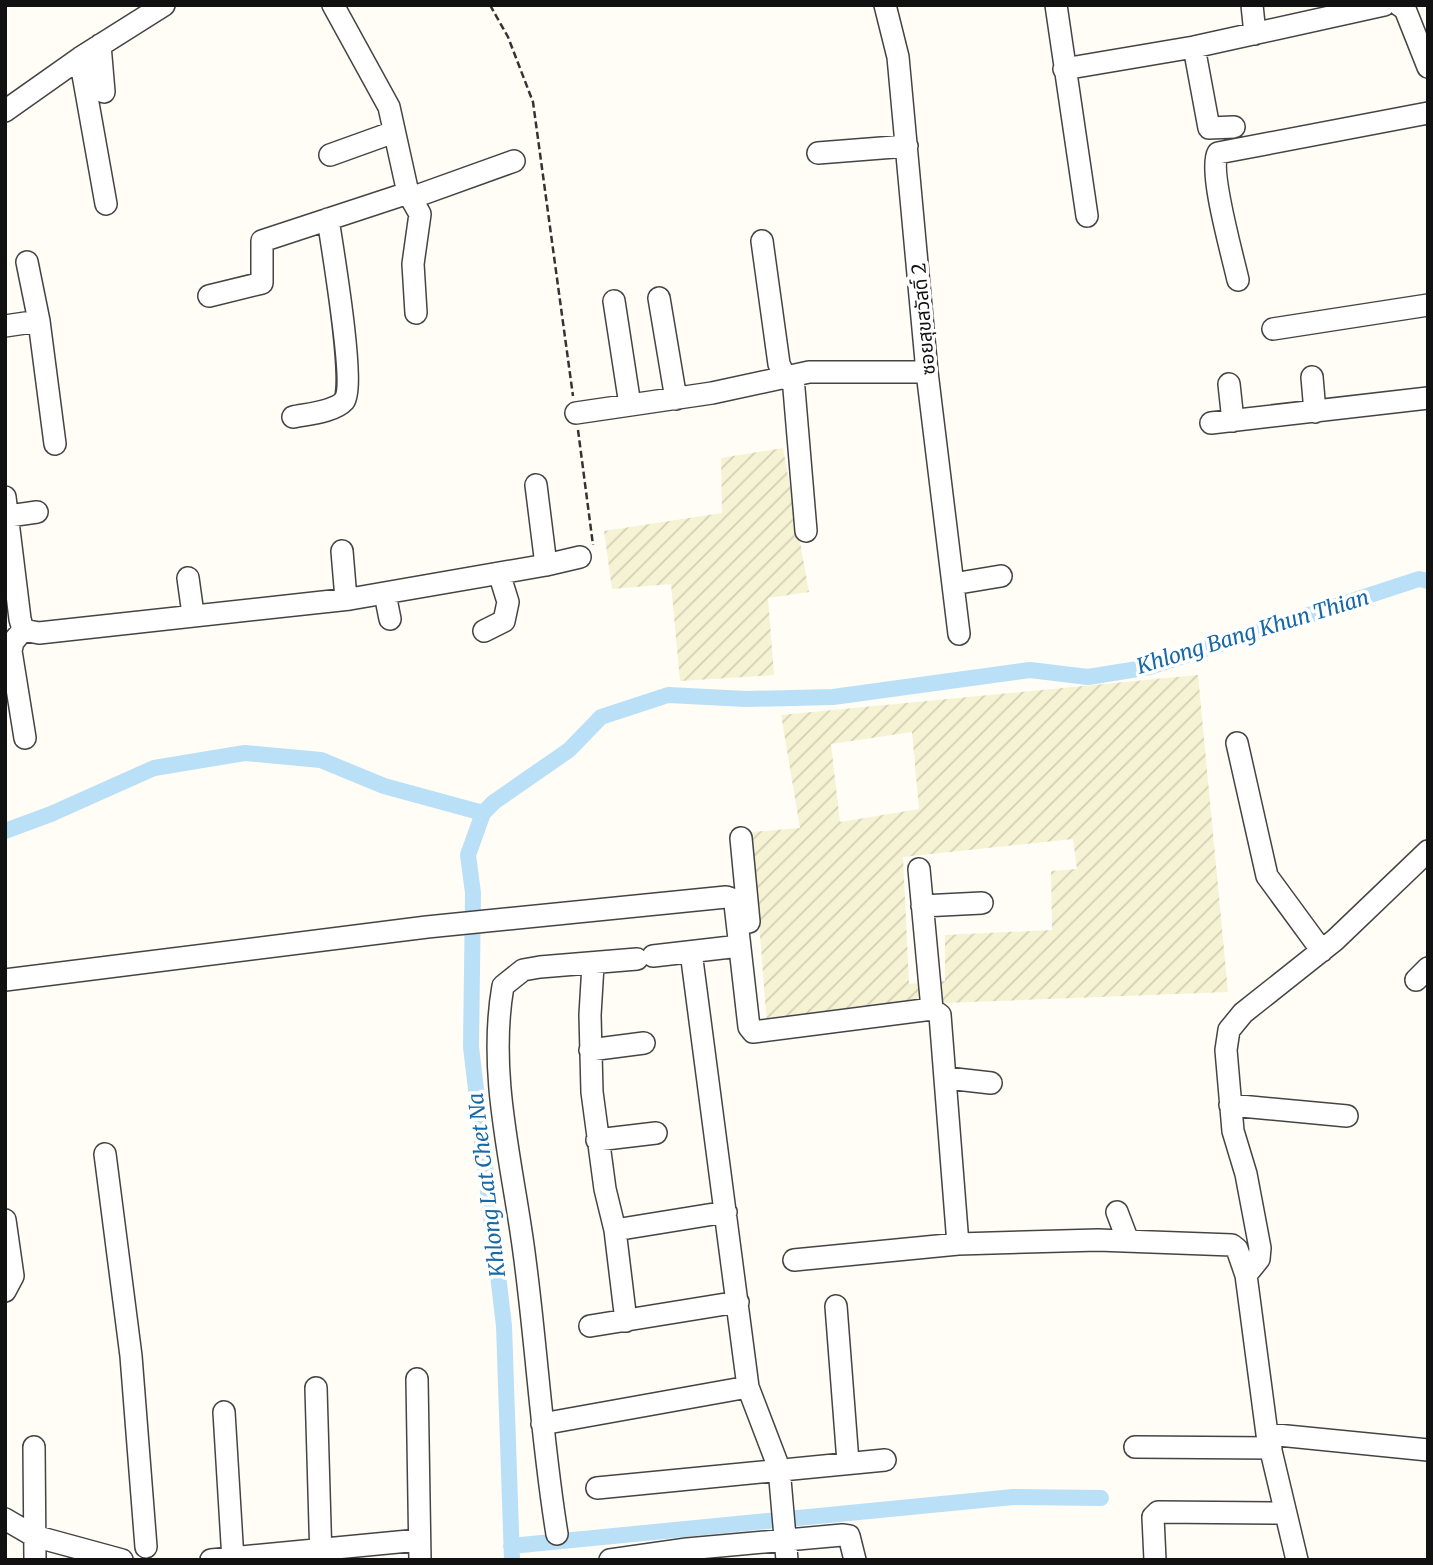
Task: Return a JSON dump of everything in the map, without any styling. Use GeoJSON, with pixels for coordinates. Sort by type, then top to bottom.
{"type":"FeatureCollection","features":[{"type":"Feature","properties":{"kind":"street"},"geometry":{"type":"LineString","coordinates":[[5,111],[80,58],[164,5]]}},
{"type":"Feature","properties":{"kind":"street"},"geometry":{"type":"LineString","coordinates":[[334,5],[389,107],[409,196],[420,214],[414,264],[416,313]]}},
{"type":"Feature","properties":{"kind":"street","name":"ซอยสุขสวัสดิ์ 2"},"geometry":{"type":"LineString","coordinates":[[885,5],[898,57],[928,372],[959,634]]}},
{"type":"Feature","properties":{"kind":"street"},"geometry":{"type":"LineString","coordinates":[[1056,5],[1087,216]]}},
{"type":"Feature","properties":{"kind":"street"},"geometry":{"type":"LineString","coordinates":[[1252,5],[1255,34]]}},
{"type":"Feature","properties":{"kind":"street"},"geometry":{"type":"LineString","coordinates":[[1064,69],[1194,47],[1384,5]]}},
{"type":"Feature","properties":{"kind":"street"},"geometry":{"type":"LineString","coordinates":[[1399,5],[1405,9],[1428,67]]}},
{"type":"Feature","properties":{"kind":"street"},"geometry":{"type":"LineString","coordinates":[[100,45],[104,92]]}},
{"type":"Feature","properties":{"kind":"street"},"geometry":{"type":"LineString","coordinates":[[1194,47],[1209,128],[1234,127]]}},
{"type":"Feature","properties":{"kind":"street"},"geometry":{"type":"LineString","coordinates":[[80,58],[106,204]]}},
{"type":"Feature","properties":{"kind":"street"},"geometry":{"type":"LineString","coordinates":[[1238,280],[1218,189],[1215,163],[1218,153],[1428,113]]}},
{"type":"Feature","properties":{"kind":"street"},"geometry":{"type":"LineString","coordinates":[[330,155],[394,132]]}},
{"type":"Feature","properties":{"kind":"street"},"geometry":{"type":"LineString","coordinates":[[818,153],[907,146]]}},
{"type":"Feature","properties":{"kind":"street"},"geometry":{"type":"LineString","coordinates":[[209,296],[259,285],[264,275],[262,242],[514,161]]}},
{"type":"Feature","properties":{"kind":"street"},"geometry":{"type":"LineString","coordinates":[[293,417],[338,405],[348,391],[346,352],[328,219]]}},
{"type":"Feature","properties":{"kind":"street"},"geometry":{"type":"LineString","coordinates":[[762,241],[779,364],[790,378],[806,531]]}},
{"type":"Feature","properties":{"kind":"street"},"geometry":{"type":"LineString","coordinates":[[27,262],[39,321],[55,444]]}},
{"type":"Feature","properties":{"kind":"street"},"geometry":{"type":"LineString","coordinates":[[659,298],[676,399]]}},
{"type":"Feature","properties":{"kind":"street"},"geometry":{"type":"LineString","coordinates":[[614,300],[630,405]]}},
{"type":"Feature","properties":{"kind":"street"},"geometry":{"type":"LineString","coordinates":[[1273,329],[1428,304]]}},
{"type":"Feature","properties":{"kind":"street"},"geometry":{"type":"LineString","coordinates":[[5,326],[39,321]]}},
{"type":"Feature","properties":{"kind":"street"},"geometry":{"type":"LineString","coordinates":[[576,413],[676,399],[790,378],[809,372],[928,372]]}},
{"type":"Feature","properties":{"kind":"street"},"geometry":{"type":"LineString","coordinates":[[1312,376],[1315,412]]}},
{"type":"Feature","properties":{"kind":"street"},"geometry":{"type":"LineString","coordinates":[[1229,384],[1222,422],[1428,398]]}},
{"type":"Feature","properties":{"kind":"street"},"geometry":{"type":"LineString","coordinates":[[536,485],[546,565]]}},
{"type":"Feature","properties":{"kind":"street"},"geometry":{"type":"LineString","coordinates":[[25,738],[11,651],[13,642],[23,630],[7,507],[37,512]]}},
{"type":"Feature","properties":{"kind":"street"},"geometry":{"type":"LineString","coordinates":[[342,551],[346,599]]}},
{"type":"Feature","properties":{"kind":"street"},"geometry":{"type":"LineString","coordinates":[[23,630],[39,633],[346,599],[580,557]]}},
{"type":"Feature","properties":{"kind":"street"},"geometry":{"type":"LineString","coordinates":[[484,631],[504,621],[508,610],[499,573]]}},
{"type":"Feature","properties":{"kind":"street"},"geometry":{"type":"LineString","coordinates":[[953,584],[1001,576]]}},
{"type":"Feature","properties":{"kind":"street"},"geometry":{"type":"LineString","coordinates":[[188,578],[193,614]]}},
{"type":"Feature","properties":{"kind":"street"},"geometry":{"type":"LineString","coordinates":[[384,594],[390,619]]}},
{"type":"Feature","properties":{"kind":"street"},"geometry":{"type":"LineString","coordinates":[[1237,743],[1267,876],[1322,951]]}},
{"type":"Feature","properties":{"kind":"street"},"geometry":{"type":"LineString","coordinates":[[741,838],[760,1032]]}},
{"type":"Feature","properties":{"kind":"street"},"geometry":{"type":"LineString","coordinates":[[1246,1275],[1259,1259],[1260,1248],[1230,1105],[1226,1050],[1229,1030],[1243,1013],[1322,951],[1428,851]]}},
{"type":"Feature","properties":{"kind":"street"},"geometry":{"type":"LineString","coordinates":[[919,869],[932,1009]]}},
{"type":"Feature","properties":{"kind":"street"},"geometry":{"type":"LineString","coordinates":[[5,980],[505,918],[732,899],[749,1027],[753,1032],[932,1009],[940,1015],[958,1244]]}},
{"type":"Feature","properties":{"kind":"street"},"geometry":{"type":"LineString","coordinates":[[922,906],[982,903]]}},
{"type":"Feature","properties":{"kind":"street"},"geometry":{"type":"LineString","coordinates":[[557,1534],[546,1472],[524,1246],[500,1098],[499,1006],[503,986],[523,970],[593,965],[731,947]]}},
{"type":"Feature","properties":{"kind":"street"},"geometry":{"type":"LineString","coordinates":[[691,952],[748,1387],[779,1468],[787,1560]]}},
{"type":"Feature","properties":{"kind":"street"},"geometry":{"type":"LineString","coordinates":[[593,965],[590,1050],[597,1140],[615,1230],[626,1321]]}},
{"type":"Feature","properties":{"kind":"street"},"geometry":{"type":"LineString","coordinates":[[590,1050],[644,1043]]}},
{"type":"Feature","properties":{"kind":"street"},"geometry":{"type":"LineString","coordinates":[[947,1078],[992,1083]]}},
{"type":"Feature","properties":{"kind":"street"},"geometry":{"type":"LineString","coordinates":[[1230,1105],[1347,1116]]}},
{"type":"Feature","properties":{"kind":"street"},"geometry":{"type":"LineString","coordinates":[[597,1140],[656,1133]]}},
{"type":"Feature","properties":{"kind":"street"},"geometry":{"type":"LineString","coordinates":[[105,1154],[131,1356],[151,1553],[133,1550],[128,1560]]}},
{"type":"Feature","properties":{"kind":"street"},"geometry":{"type":"LineString","coordinates":[[615,1230],[726,1212]]}},
{"type":"Feature","properties":{"kind":"street"},"geometry":{"type":"LineString","coordinates":[[1117,1212],[1128,1241]]}},
{"type":"Feature","properties":{"kind":"street"},"geometry":{"type":"LineString","coordinates":[[5,1220],[13,1276],[5,1291]]}},
{"type":"Feature","properties":{"kind":"street"},"geometry":{"type":"LineString","coordinates":[[794,1260],[958,1244],[1128,1241],[1232,1245],[1237,1249],[1246,1275],[1269,1441],[1297,1560]]}},
{"type":"Feature","properties":{"kind":"street"},"geometry":{"type":"LineString","coordinates":[[590,1326],[738,1302]]}},
{"type":"Feature","properties":{"kind":"street"},"geometry":{"type":"LineString","coordinates":[[836,1306],[848,1462]]}},
{"type":"Feature","properties":{"kind":"street"},"geometry":{"type":"LineString","coordinates":[[211,1560],[420,1550],[416,1379]]}},
{"type":"Feature","properties":{"kind":"street"},"geometry":{"type":"LineString","coordinates":[[542,1424],[748,1387]]}},
{"type":"Feature","properties":{"kind":"street"},"geometry":{"type":"LineString","coordinates":[[316,1388],[321,1555]]}},
{"type":"Feature","properties":{"kind":"street"},"geometry":{"type":"LineString","coordinates":[[224,1412],[233,1559]]}},
{"type":"Feature","properties":{"kind":"street"},"geometry":{"type":"LineString","coordinates":[[1135,1447],[1269,1441],[1428,1450]]}},
{"type":"Feature","properties":{"kind":"street"},"geometry":{"type":"LineString","coordinates":[[34,1447],[35,1560]]}},
{"type":"Feature","properties":{"kind":"street"},"geometry":{"type":"LineString","coordinates":[[597,1488],[779,1468],[885,1460]]}},
{"type":"Feature","properties":{"kind":"street"},"geometry":{"type":"LineString","coordinates":[[1155,1560],[1153,1517],[1158,1512],[1285,1513]]}},
{"type":"Feature","properties":{"kind":"street"},"geometry":{"type":"LineString","coordinates":[[5,1519],[34,1536],[122,1560]]}},
{"type":"Feature","properties":{"kind":"street"},"geometry":{"type":"LineString","coordinates":[[610,1560],[688,1554],[784,1526],[849,1536],[855,1560]]}},
{"type":"Feature","properties":{"kind":"path"},"geometry":{"type":"LineString","coordinates":[[490,5],[508,37],[533,102],[594,555],[580,557]]}},
{"type":"Feature","properties":{"kind":"shaded area"},"geometry":{"type":"Polygon","coordinates":[[[783,448],[809,592],[768,598],[774,675],[680,681],[671,584],[612,589],[604,531],[722,513],[721,458],[783,448]]]}},
{"type":"Feature","properties":{"kind":"shaded area"},"geometry":{"type":"Polygon","coordinates":[[[1198,675],[1228,992],[944,1003],[767,1025],[752,832],[800,828],[781,715],[1198,675]],[[912,732],[831,744],[840,822],[919,809],[912,732]],[[1073,839],[903,857],[909,984],[945,981],[945,935],[1052,930],[1051,871],[1077,869],[1073,839]]]}},
{"type":"Feature","properties":{"kind":"waterway","name":"Khlong Bang Khun Thian"},"geometry":{"type":"LineString","coordinates":[[512,1560],[504,1326],[471,1047],[473,893],[468,855],[483,813],[494,802],[569,750],[601,717],[668,695],[746,699],[833,697],[1030,670],[1088,677],[1150,667],[1419,579],[1428,581]]}},
{"type":"Feature","properties":{"kind":"waterway","name":"Khlong Bang Khun Thian"},"geometry":{"type":"LineString","coordinates":[[5,831],[51,814],[154,768],[245,753],[321,760],[384,786],[483,813]]}},
{"type":"Feature","properties":{"kind":"waterway"},"geometry":{"type":"LineString","coordinates":[[511,1546],[1013,1497],[1101,1498]]}},
{"type":"Feature","properties":{"kind":"water label","name":"Khlong Lat Chet Na"},"geometry":{"type":"Point","coordinates":[487,1185]}}]}
